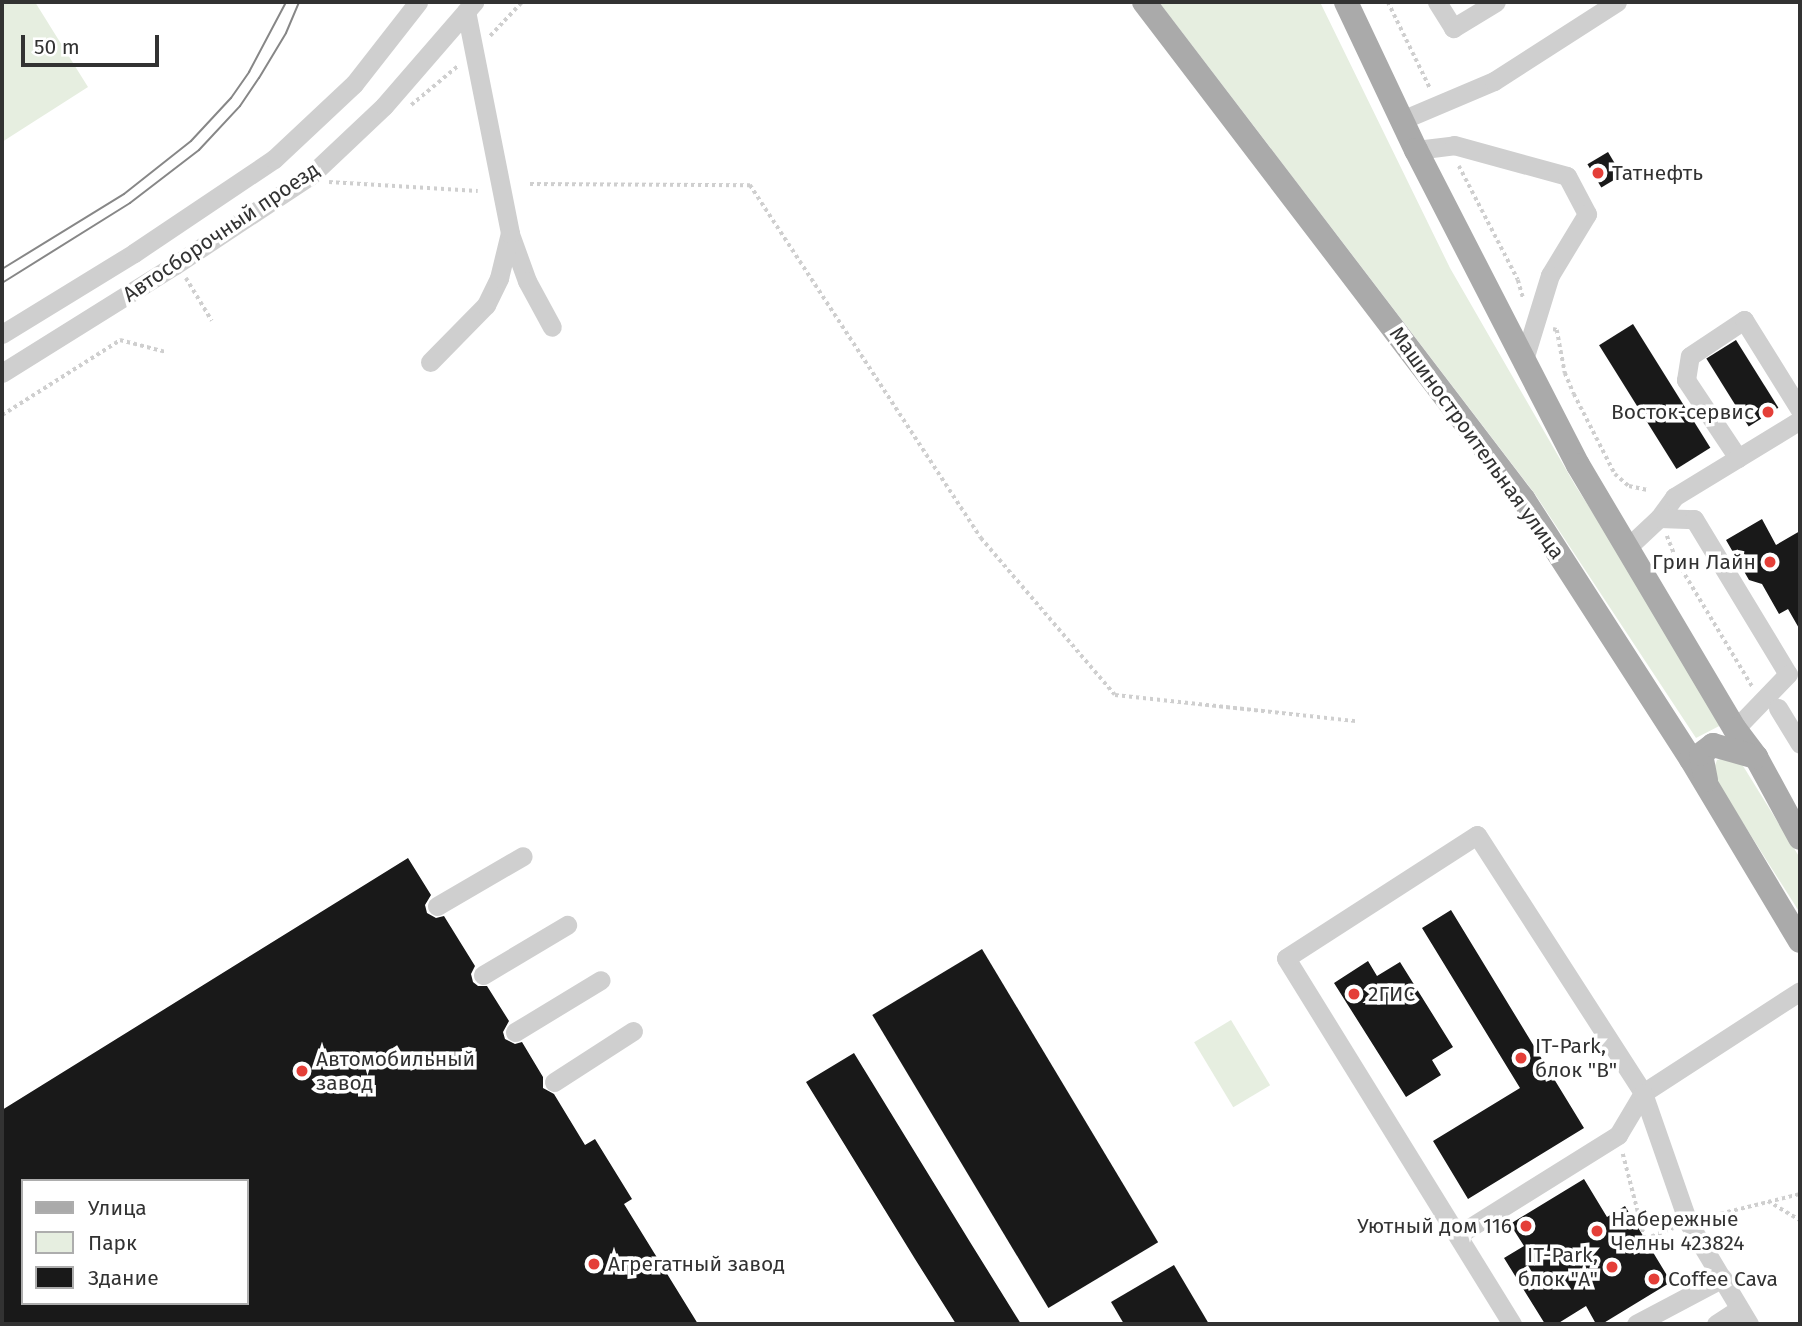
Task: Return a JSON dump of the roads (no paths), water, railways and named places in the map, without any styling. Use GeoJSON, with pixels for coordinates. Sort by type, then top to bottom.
{"type":"FeatureCollection","features":[{"type":"Feature","properties":{"kind":"main road","name":"Машиностроительная улица"},"geometry":{"type":"LineString","coordinates":[[1144,2],[1524,500],[1707,785],[1800,941]]}},
{"type":"Feature","properties":{"kind":"main road"},"geometry":{"type":"LineString","coordinates":[[1346,2],[1416,150],[1523,363],[1578,465],[1735,729],[1756,757],[1800,838]]}},
{"type":"Feature","properties":{"kind":"main road"},"geometry":{"type":"LineString","coordinates":[[1707,785],[1701,754],[1713,745],[1756,757]]}},
{"type":"Feature","properties":{"kind":"street","name":"Автосборочный проезд"},"geometry":{"type":"LineString","coordinates":[[2,334],[274,159],[354,84],[418,2]]}},
{"type":"Feature","properties":{"kind":"street"},"geometry":{"type":"LineString","coordinates":[[1437,2],[1453,28],[1496,2]]}},
{"type":"Feature","properties":{"kind":"street"},"geometry":{"type":"LineString","coordinates":[[1402,120],[1493,81],[1617,2]]}},
{"type":"Feature","properties":{"kind":"street","name":"Автосборочный проезд"},"geometry":{"type":"LineString","coordinates":[[2,373],[179,269],[311,175],[384,106],[470,6]]}},
{"type":"Feature","properties":{"kind":"street"},"geometry":{"type":"LineString","coordinates":[[470,6],[468,59],[510,233],[527,281],[552,327]]}},
{"type":"Feature","properties":{"kind":"street"},"geometry":{"type":"LineString","coordinates":[[1416,150],[1454,145],[1567,176],[1587,214],[1550,275],[1523,363]]}},
{"type":"Feature","properties":{"kind":"street"},"geometry":{"type":"LineString","coordinates":[[430,362],[485,305],[499,278],[510,233]]}},
{"type":"Feature","properties":{"kind":"street"},"geometry":{"type":"LineString","coordinates":[[1738,458],[1686,380],[1690,356],[1744,320],[1800,410]]}},
{"type":"Feature","properties":{"kind":"street"},"geometry":{"type":"LineString","coordinates":[[1663,527],[1674,497],[1800,419]]}},
{"type":"Feature","properties":{"kind":"street"},"geometry":{"type":"LineString","coordinates":[[1628,547],[1663,527],[1694,519],[1788,674],[1735,729]]}},
{"type":"Feature","properties":{"kind":"street"},"geometry":{"type":"LineString","coordinates":[[1778,708],[1800,744]]}},
{"type":"Feature","properties":{"kind":"street"},"geometry":{"type":"LineString","coordinates":[[1512,1324],[1286,958],[1478,835],[1643,1093],[1688,1222],[1744,1317],[1716,1324]]}},
{"type":"Feature","properties":{"kind":"street"},"geometry":{"type":"LineString","coordinates":[[438,906],[523,856]]}},
{"type":"Feature","properties":{"kind":"street"},"geometry":{"type":"LineString","coordinates":[[484,975],[567,925]]}},
{"type":"Feature","properties":{"kind":"street"},"geometry":{"type":"LineString","coordinates":[[515,1032],[601,980]]}},
{"type":"Feature","properties":{"kind":"street"},"geometry":{"type":"LineString","coordinates":[[1458,1235],[1618,1135],[1643,1093],[1800,991]]}},
{"type":"Feature","properties":{"kind":"street"},"geometry":{"type":"LineString","coordinates":[[554,1082],[633,1031]]}},
{"type":"Feature","properties":{"kind":"street"},"geometry":{"type":"LineString","coordinates":[[1636,1324],[1723,1278]]}},
{"type":"Feature","properties":{"kind":"tram line"},"geometry":{"type":"LineString","coordinates":[[2,269],[124,194],[191,141],[231,98],[249,72],[286,2]]}},
{"type":"Feature","properties":{"kind":"tram line"},"geometry":{"type":"LineString","coordinates":[[2,283],[130,203],[199,150],[240,106],[259,78],[286,33],[299,2]]}},
{"type":"Feature","properties":{"kind":"place","name":"Татнефть"},"geometry":{"type":"Point","coordinates":[1598,173]}},
{"type":"Feature","properties":{"kind":"place","name":"Восток-сервис"},"geometry":{"type":"Point","coordinates":[1768,412]}},
{"type":"Feature","properties":{"kind":"place","name":"Грин Лайн"},"geometry":{"type":"Point","coordinates":[1770,562]}},
{"type":"Feature","properties":{"kind":"place","name":"2ГИС"},"geometry":{"type":"Point","coordinates":[1354,994]}},
{"type":"Feature","properties":{"kind":"place","name":"IT-Park, блок \"В\""},"geometry":{"type":"Point","coordinates":[1521,1058]}},
{"type":"Feature","properties":{"kind":"place","name":"Автомобильный завод"},"geometry":{"type":"Point","coordinates":[302,1071]}},
{"type":"Feature","properties":{"kind":"place","name":"Уютный дом 116"},"geometry":{"type":"Point","coordinates":[1526,1226]}},
{"type":"Feature","properties":{"kind":"place","name":"Набережные Челны 423824"},"geometry":{"type":"Point","coordinates":[1597,1231]}},
{"type":"Feature","properties":{"kind":"place","name":"Агрегатный завод"},"geometry":{"type":"Point","coordinates":[594,1264]}},
{"type":"Feature","properties":{"kind":"place","name":"IT-Park, блок \"А\""},"geometry":{"type":"Point","coordinates":[1612,1267]}},
{"type":"Feature","properties":{"kind":"place","name":"Coffee Cava"},"geometry":{"type":"Point","coordinates":[1654,1279]}}]}
